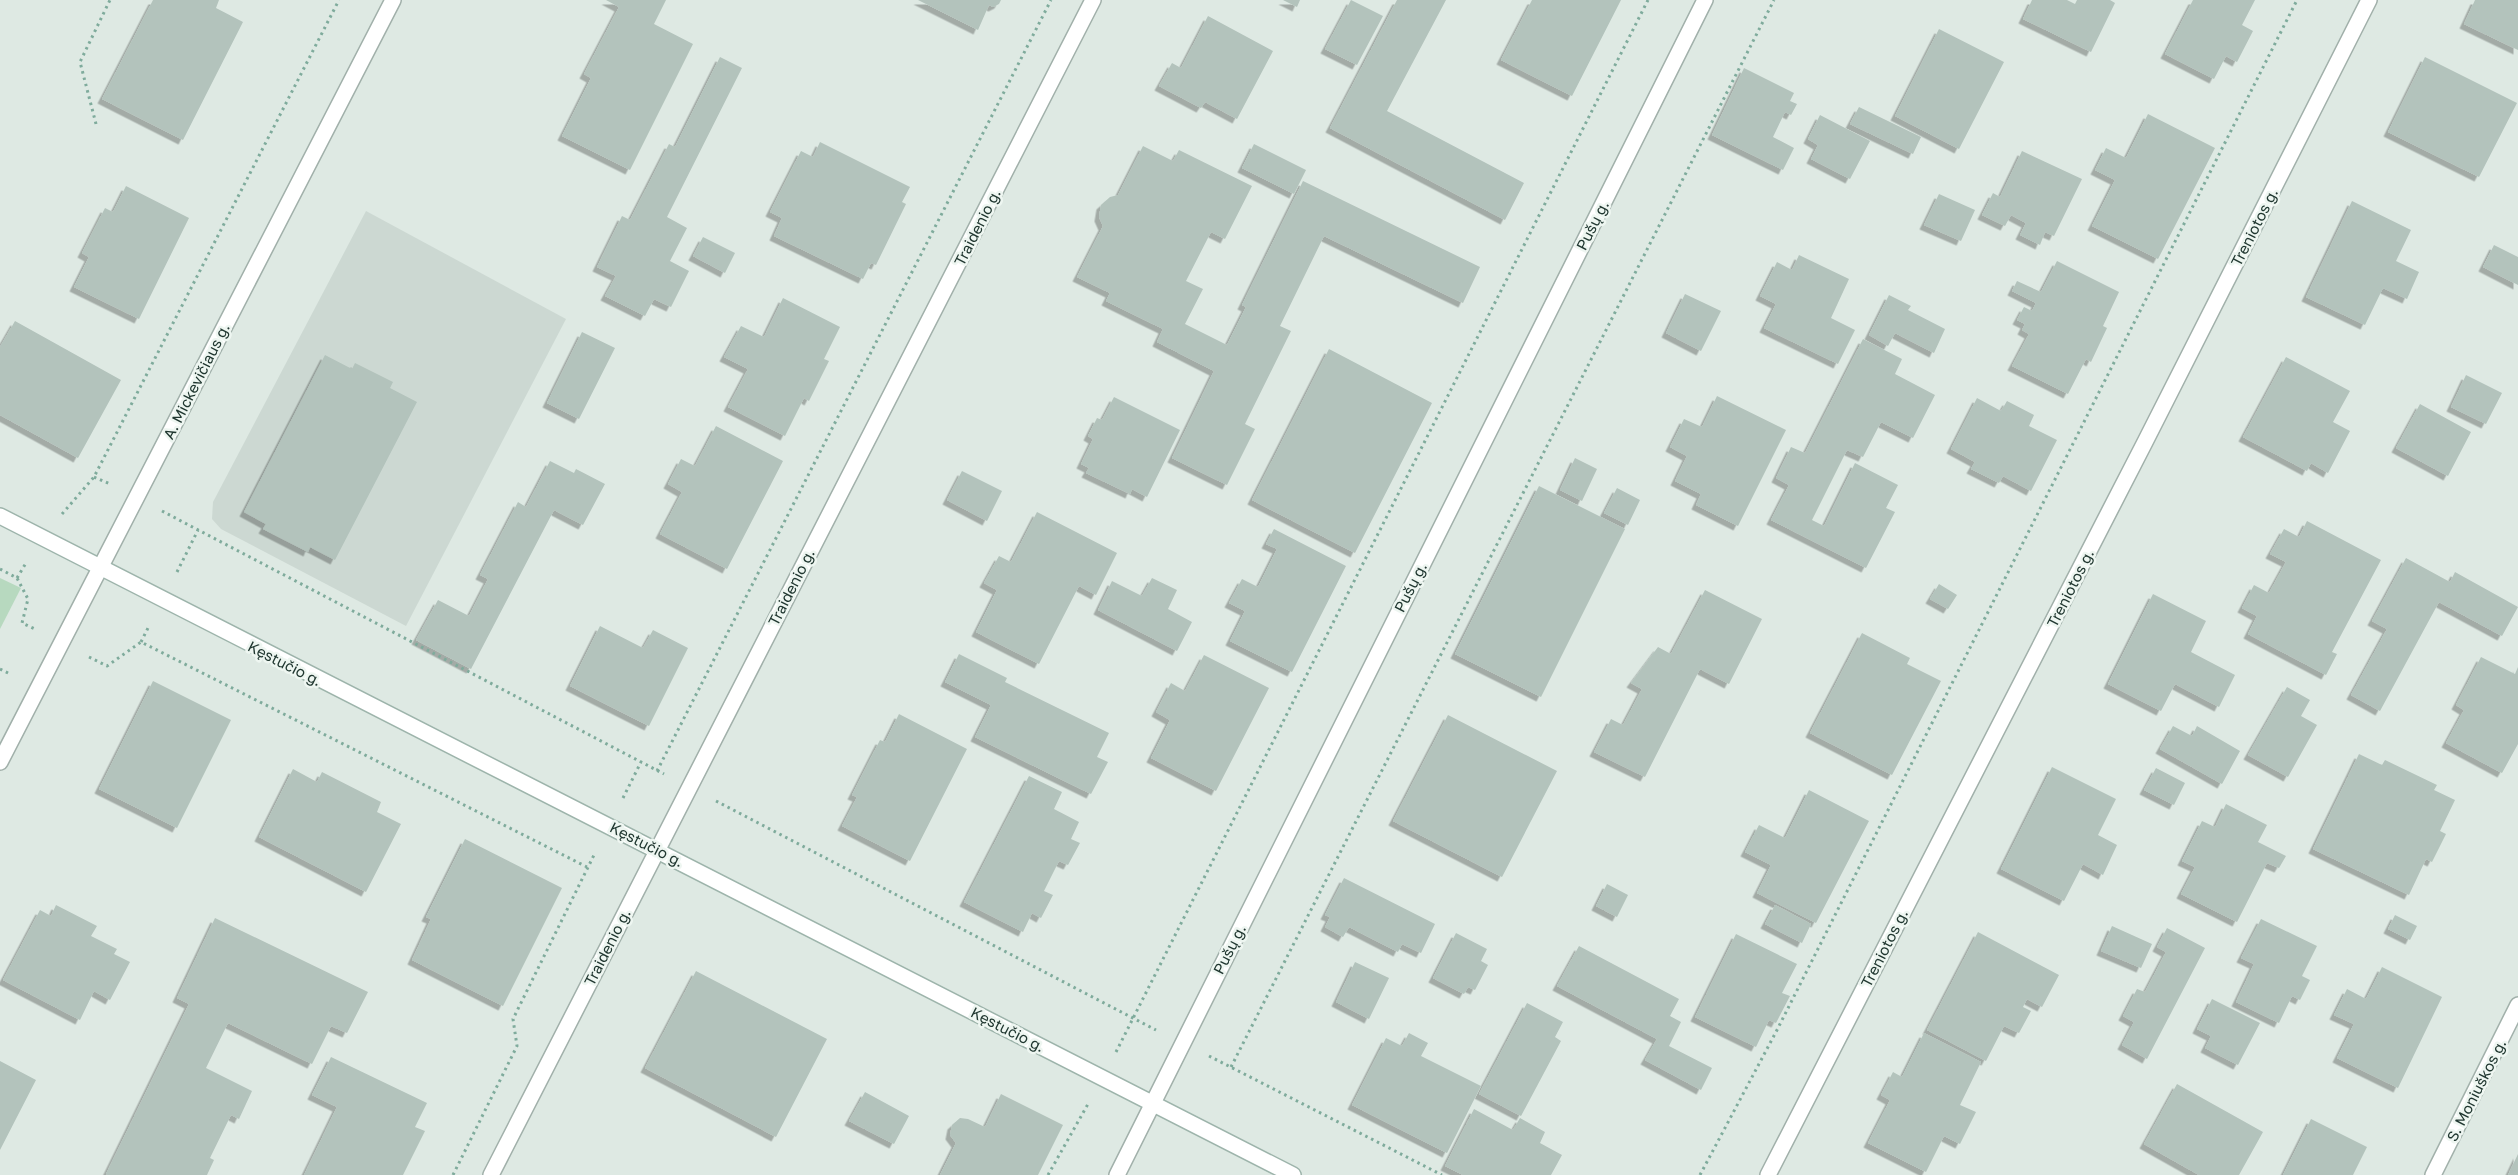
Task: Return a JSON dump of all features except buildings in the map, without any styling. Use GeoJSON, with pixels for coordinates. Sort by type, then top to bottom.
{"type":"FeatureCollection","features":[{"type":"Feature","properties":{"kind":"street","name":"A. Mickevičiaus g."},"geometry":{"type":"LineString","coordinates":[[0,762],[393,0]]}},
{"type":"Feature","properties":{"kind":"street","name":"Traidenio g."},"geometry":{"type":"LineString","coordinates":[[491,1175],[656,849],[1093,0]]}},
{"type":"Feature","properties":{"kind":"street","name":"Pušų g."},"geometry":{"type":"LineString","coordinates":[[1117,1175],[1705,0]]}},
{"type":"Feature","properties":{"kind":"street","name":"Treniotos g."},"geometry":{"type":"LineString","coordinates":[[1768,1175],[2144,444],[2369,0]]}},
{"type":"Feature","properties":{"kind":"street","name":"Kęstučio g."},"geometry":{"type":"LineString","coordinates":[[0,516],[1293,1175]]}},
{"type":"Feature","properties":{"kind":"street","name":"S. Moniuškos g."},"geometry":{"type":"LineString","coordinates":[[2433,1175],[2518,1005]]}},
{"type":"Feature","properties":{"kind":"path"},"geometry":{"type":"LineString","coordinates":[[96,124],[80,62],[110,0]]}},
{"type":"Feature","properties":{"kind":"path"},"geometry":{"type":"LineString","coordinates":[[339,0],[94,477],[136,497],[657,771],[1133,1018],[1442,1175]]}},
{"type":"Feature","properties":{"kind":"path"},"geometry":{"type":"LineString","coordinates":[[657,771],[1052,0]]}},
{"type":"Feature","properties":{"kind":"path"},"geometry":{"type":"LineString","coordinates":[[1048,1175],[1103,1078],[1648,0]]}},
{"type":"Feature","properties":{"kind":"path"},"geometry":{"type":"LineString","coordinates":[[1231,1067],[1774,0]]}},
{"type":"Feature","properties":{"kind":"path"},"geometry":{"type":"LineString","coordinates":[[1700,1175],[1777,1030],[2297,0]]}},
{"type":"Feature","properties":{"kind":"path"},"geometry":{"type":"LineString","coordinates":[[0,569],[17,578],[28,599],[22,623]]}},
{"type":"Feature","properties":{"kind":"path"},"geometry":{"type":"LineString","coordinates":[[107,666],[142,642],[588,867],[513,1019],[518,1046],[453,1175]]}},
{"type":"Feature","properties":{"kind":"shaded area"},"geometry":{"type":"Polygon","coordinates":[[[366,211],[566,319],[406,626],[221,529],[212,519],[213,502],[366,211]]]}},
{"type":"Feature","properties":{"kind":"green space"},"geometry":{"type":"Polygon","coordinates":[[[0,578],[21,588],[0,629],[0,578]]]}}]}
